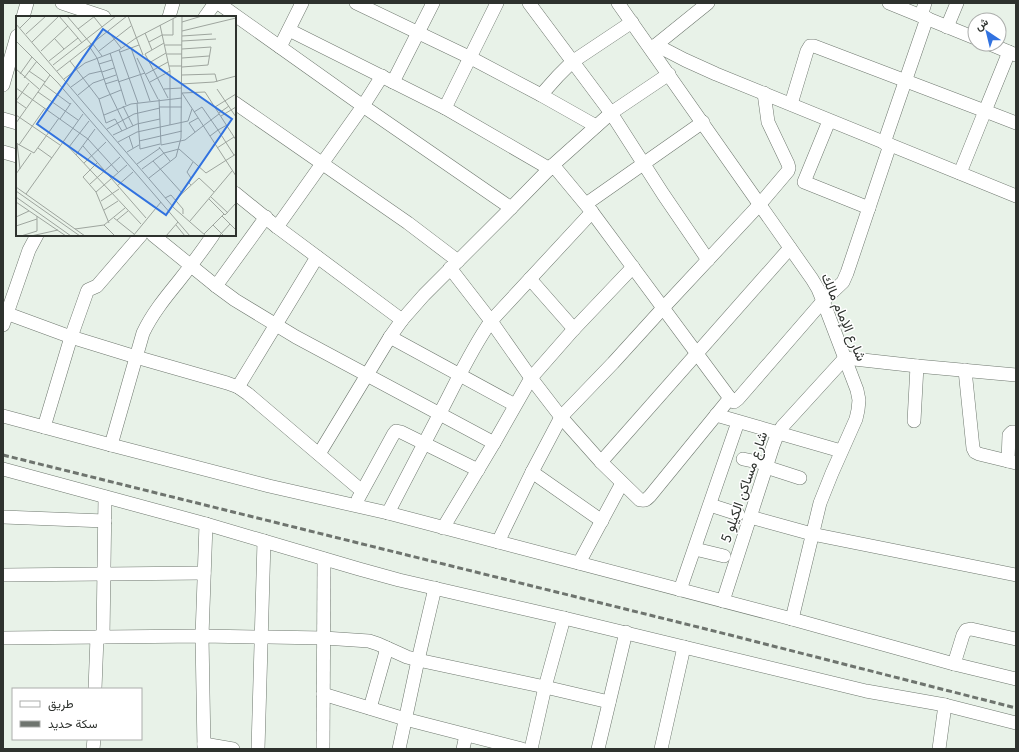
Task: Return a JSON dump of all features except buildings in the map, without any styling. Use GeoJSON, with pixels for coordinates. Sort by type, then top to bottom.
{"type":"FeatureCollection","features":[{"type":"Feature","properties":{"kind":"street"},"geometry":{"type":"LineString","coordinates":[[22,16],[26,3]]}},
{"type":"Feature","properties":{"kind":"street"},"geometry":{"type":"LineString","coordinates":[[62,3],[98,13]]}},
{"type":"Feature","properties":{"kind":"street"},"geometry":{"type":"LineString","coordinates":[[169,16],[173,3]]}},
{"type":"Feature","properties":{"kind":"street"},"geometry":{"type":"LineString","coordinates":[[206,16],[216,3],[235,16]]}},
{"type":"Feature","properties":{"kind":"street"},"geometry":{"type":"LineString","coordinates":[[280,47],[302,3]]}},
{"type":"Feature","properties":{"kind":"street"},"geometry":{"type":"LineString","coordinates":[[277,227],[363,106],[387,79],[418,33],[433,3]]}},
{"type":"Feature","properties":{"kind":"street"},"geometry":{"type":"LineString","coordinates":[[445,108],[497,3]]}},
{"type":"Feature","properties":{"kind":"street","name":"شارع الإمام مالك"},"geometry":{"type":"LineString","coordinates":[[618,3],[653,47],[669,74],[812,279],[823,301],[857,390],[859,405],[856,419],[824,493],[812,534],[792,619]]}},
{"type":"Feature","properties":{"kind":"street"},"geometry":{"type":"LineString","coordinates":[[708,3],[653,47],[1016,196]]}},
{"type":"Feature","properties":{"kind":"street"},"geometry":{"type":"LineString","coordinates":[[889,3],[967,35]]}},
{"type":"Feature","properties":{"kind":"street"},"geometry":{"type":"LineString","coordinates":[[289,30],[445,108],[551,167],[589,208],[734,402],[845,278],[869,208],[924,17],[925,3]]}},
{"type":"Feature","properties":{"kind":"street"},"geometry":{"type":"LineString","coordinates":[[947,27],[957,3]]}},
{"type":"Feature","properties":{"kind":"street"},"geometry":{"type":"LineString","coordinates":[[531,4],[572,62],[611,113],[663,194],[708,260]]}},
{"type":"Feature","properties":{"kind":"street"},"geometry":{"type":"LineString","coordinates":[[363,5],[471,58],[542,95],[596,126]]}},
{"type":"Feature","properties":{"kind":"street"},"geometry":{"type":"LineString","coordinates":[[236,17],[512,208]]}},
{"type":"Feature","properties":{"kind":"street"},"geometry":{"type":"LineString","coordinates":[[542,95],[572,62],[632,22]]}},
{"type":"Feature","properties":{"kind":"street"},"geometry":{"type":"LineString","coordinates":[[3,85],[16,40]]}},
{"type":"Feature","properties":{"kind":"street"},"geometry":{"type":"LineString","coordinates":[[791,104],[807,51],[810,46],[814,46],[1016,123]]}},
{"type":"Feature","properties":{"kind":"street"},"geometry":{"type":"LineString","coordinates":[[960,173],[985,110],[1013,51]]}},
{"type":"Feature","properties":{"kind":"street"},"geometry":{"type":"LineString","coordinates":[[319,454],[390,337],[402,320],[424,296],[551,167],[596,126],[611,113],[669,74]]}},
{"type":"Feature","properties":{"kind":"street"},"geometry":{"type":"LineString","coordinates":[[498,542],[561,417],[760,204],[788,171],[789,168],[768,122],[764,93]]}},
{"type":"Feature","properties":{"kind":"street"},"geometry":{"type":"LineString","coordinates":[[236,104],[408,223],[454,265],[531,378],[561,417],[601,462],[640,500],[646,500],[730,398]]}},
{"type":"Feature","properties":{"kind":"street"},"geometry":{"type":"LineString","coordinates":[[3,119],[16,123]]}},
{"type":"Feature","properties":{"kind":"street"},"geometry":{"type":"LineString","coordinates":[[829,120],[804,182],[869,208]]}},
{"type":"Feature","properties":{"kind":"street"},"geometry":{"type":"LineString","coordinates":[[388,513],[440,414],[459,374],[479,338],[491,321],[530,279],[589,208],[644,163],[703,122]]}},
{"type":"Feature","properties":{"kind":"street"},"geometry":{"type":"LineString","coordinates":[[3,152],[16,156]]}},
{"type":"Feature","properties":{"kind":"street"},"geometry":{"type":"LineString","coordinates":[[237,198],[266,217],[277,227],[402,320]]}},
{"type":"Feature","properties":{"kind":"street"},"geometry":{"type":"LineString","coordinates":[[216,286],[266,217]]}},
{"type":"Feature","properties":{"kind":"street"},"geometry":{"type":"LineString","coordinates":[[36,236],[29,250],[4,317],[136,357],[227,382],[238,387],[362,491]]}},
{"type":"Feature","properties":{"kind":"street"},"geometry":{"type":"LineString","coordinates":[[44,427],[71,337],[88,290],[97,286],[140,236]]}},
{"type":"Feature","properties":{"kind":"street"},"geometry":{"type":"LineString","coordinates":[[154,236],[235,300],[276,325],[367,376],[494,443]]}},
{"type":"Feature","properties":{"kind":"street"},"geometry":{"type":"LineString","coordinates":[[111,445],[147,323],[212,236]]}},
{"type":"Feature","properties":{"kind":"street"},"geometry":{"type":"LineString","coordinates":[[601,462],[790,248]]}},
{"type":"Feature","properties":{"kind":"street"},"geometry":{"type":"LineString","coordinates":[[238,387],[317,257]]}},
{"type":"Feature","properties":{"kind":"street"},"geometry":{"type":"LineString","coordinates":[[443,528],[531,378],[574,329],[633,267]]}},
{"type":"Feature","properties":{"kind":"street"},"geometry":{"type":"LineString","coordinates":[[530,279],[574,329]]}},
{"type":"Feature","properties":{"kind":"street"},"geometry":{"type":"LineString","coordinates":[[390,337],[516,405]]}},
{"type":"Feature","properties":{"kind":"street"},"geometry":{"type":"LineString","coordinates":[[845,358],[1016,375]]}},
{"type":"Feature","properties":{"kind":"street","name":"شارع مساكن الكيلو 5"},"geometry":{"type":"LineString","coordinates":[[723,601],[744,515],[766,466],[778,433],[845,358]]}},
{"type":"Feature","properties":{"kind":"street"},"geometry":{"type":"LineString","coordinates":[[914,421],[916,366]]}},
{"type":"Feature","properties":{"kind":"street"},"geometry":{"type":"LineString","coordinates":[[965,370],[973,448],[975,452],[1012,462],[1009,435],[1012,432],[1016,432]]}},
{"type":"Feature","properties":{"kind":"street"},"geometry":{"type":"LineString","coordinates":[[716,415],[841,451]]}},
{"type":"Feature","properties":{"kind":"street"},"geometry":{"type":"LineString","coordinates":[[3,416],[270,486],[388,513],[792,619],[954,664],[1016,679]]}},
{"type":"Feature","properties":{"kind":"street"},"geometry":{"type":"LineString","coordinates":[[680,590],[738,422]]}},
{"type":"Feature","properties":{"kind":"street"},"geometry":{"type":"LineString","coordinates":[[354,506],[396,431],[401,432],[478,470]]}},
{"type":"Feature","properties":{"kind":"street"},"geometry":{"type":"LineString","coordinates":[[743,459],[800,478]]}},
{"type":"Feature","properties":{"kind":"street"},"geometry":{"type":"LineString","coordinates":[[3,469],[206,524],[399,580],[626,632],[866,691],[945,705],[1016,723]]}},
{"type":"Feature","properties":{"kind":"street"},"geometry":{"type":"LineString","coordinates":[[532,472],[602,521]]}},
{"type":"Feature","properties":{"kind":"street"},"geometry":{"type":"LineString","coordinates":[[579,563],[622,482]]}},
{"type":"Feature","properties":{"kind":"street"},"geometry":{"type":"LineString","coordinates":[[95,688],[104,574],[105,497]]}},
{"type":"Feature","properties":{"kind":"street"},"geometry":{"type":"LineString","coordinates":[[710,505],[812,534],[1016,575]]}},
{"type":"Feature","properties":{"kind":"street"},"geometry":{"type":"LineString","coordinates":[[3,518],[105,521]]}},
{"type":"Feature","properties":{"kind":"street"},"geometry":{"type":"LineString","coordinates":[[206,524],[202,636],[204,747],[233,749]]}},
{"type":"Feature","properties":{"kind":"street"},"geometry":{"type":"LineString","coordinates":[[258,749],[264,541]]}},
{"type":"Feature","properties":{"kind":"street"},"geometry":{"type":"LineString","coordinates":[[695,549],[724,556]]}},
{"type":"Feature","properties":{"kind":"street"},"geometry":{"type":"LineString","coordinates":[[323,749],[324,559]]}},
{"type":"Feature","properties":{"kind":"street"},"geometry":{"type":"LineString","coordinates":[[3,576],[204,573]]}},
{"type":"Feature","properties":{"kind":"street"},"geometry":{"type":"LineString","coordinates":[[399,749],[435,588]]}},
{"type":"Feature","properties":{"kind":"street"},"geometry":{"type":"LineString","coordinates":[[531,749],[545,687],[564,618]]}},
{"type":"Feature","properties":{"kind":"street"},"geometry":{"type":"LineString","coordinates":[[954,664],[966,630],[971,629],[1016,639]]}},
{"type":"Feature","properties":{"kind":"street"},"geometry":{"type":"LineString","coordinates":[[598,749],[626,632]]}},
{"type":"Feature","properties":{"kind":"street"},"geometry":{"type":"LineString","coordinates":[[3,638],[202,636],[324,638],[369,641],[418,660],[609,702]]}},
{"type":"Feature","properties":{"kind":"street"},"geometry":{"type":"LineString","coordinates":[[661,749],[684,646]]}},
{"type":"Feature","properties":{"kind":"street"},"geometry":{"type":"LineString","coordinates":[[370,708],[387,648]]}},
{"type":"Feature","properties":{"kind":"street"},"geometry":{"type":"LineString","coordinates":[[323,694],[406,719],[522,749]]}},
{"type":"Feature","properties":{"kind":"street"},"geometry":{"type":"LineString","coordinates":[[939,749],[945,705]]}},
{"type":"Feature","properties":{"kind":"street"},"geometry":{"type":"LineString","coordinates":[[464,749],[466,734]]}},
{"type":"Feature","properties":{"kind":"railway"},"geometry":{"type":"LineString","coordinates":[[3,455],[718,632],[1016,708]]}}]}
